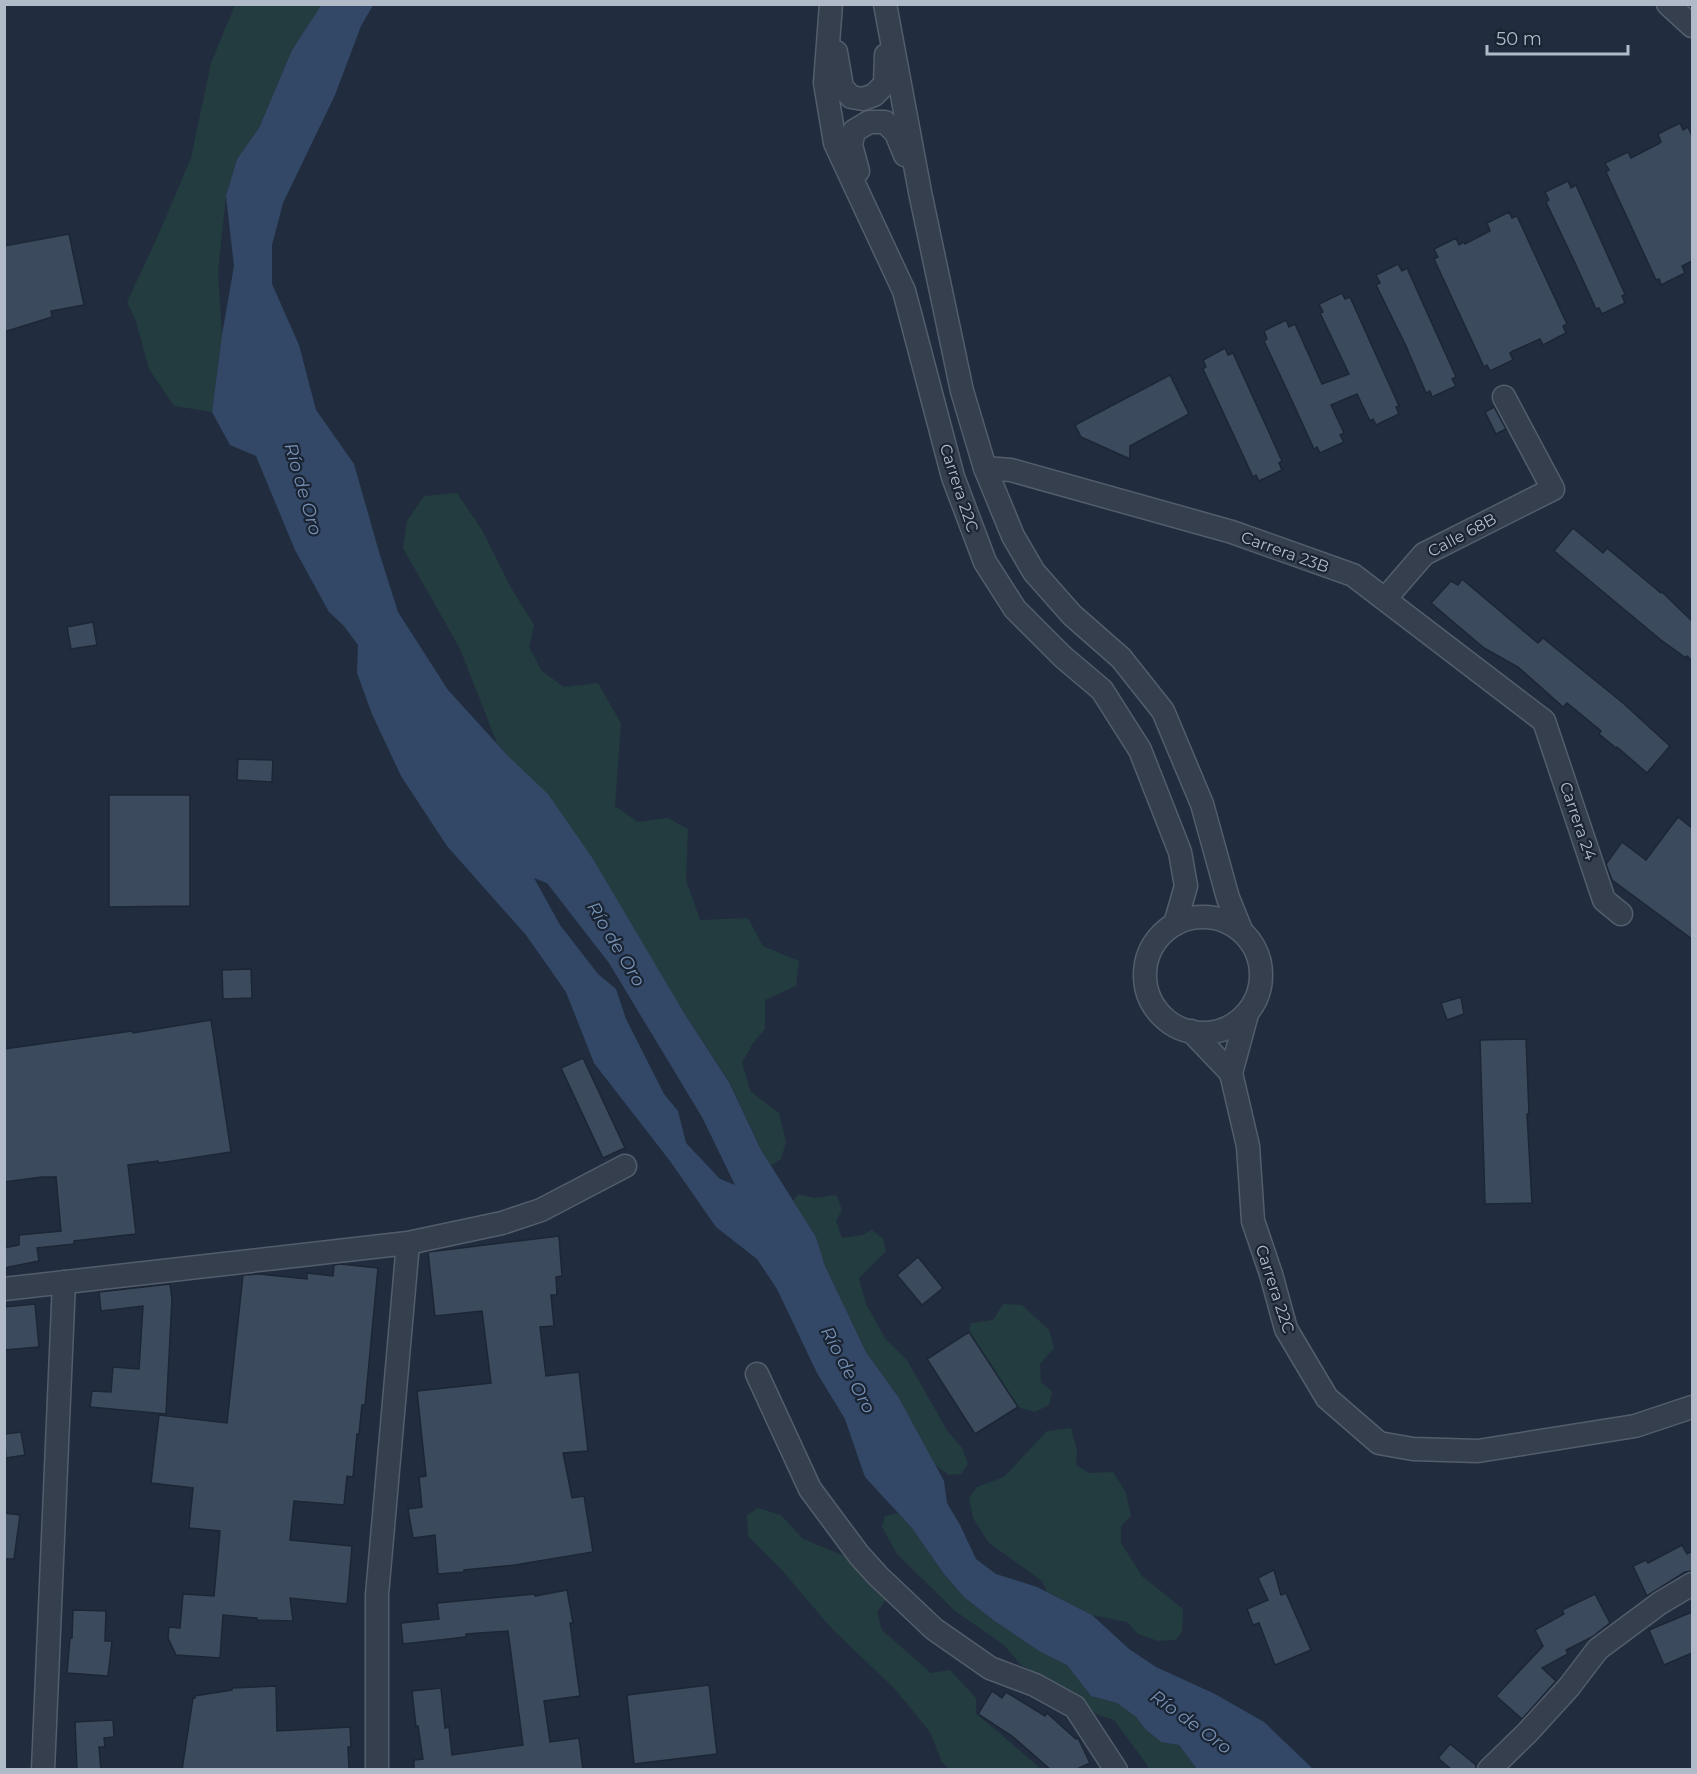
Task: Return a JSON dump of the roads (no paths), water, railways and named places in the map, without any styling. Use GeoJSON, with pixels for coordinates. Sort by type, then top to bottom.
{"type":"FeatureCollection","features":[{"type":"Feature","properties":{"kind":"street"},"geometry":{"type":"LineString","coordinates":[[1668,4],[1692,26]]}},
{"type":"Feature","properties":{"kind":"street"},"geometry":{"type":"LineString","coordinates":[[831,13],[842,87],[851,97],[862,99],[874,95],[885,84],[886,13]]}},
{"type":"Feature","properties":{"kind":"street","name":"Carrera 22C"},"geometry":{"type":"LineString","coordinates":[[831,13],[825,82],[835,144],[904,291],[952,477],[985,562],[1015,609],[1063,657],[1102,690],[1140,750],[1180,852],[1186,886],[1175,924]]}},
{"type":"Feature","properties":{"kind":"street","name":"Carrera 22C"},"geometry":{"type":"LineString","coordinates":[[886,13],[920,192],[962,391],[985,468],[1013,536],[1034,572],[1072,615],[1121,658],[1163,711],[1202,804],[1228,898],[1241,930]]}},
{"type":"Feature","properties":{"kind":"street"},"geometry":{"type":"LineString","coordinates":[[869,213],[851,145],[854,131],[869,122],[885,122],[896,134],[920,192]]}},
{"type":"Feature","properties":{"kind":"street","name":"Calle 68B"},"geometry":{"type":"LineString","coordinates":[[1385,599],[1425,554],[1552,489],[1504,397]]}},
{"type":"Feature","properties":{"kind":"street","name":"Carrera 23B"},"geometry":{"type":"LineString","coordinates":[[985,468],[1011,470],[1232,532],[1353,575],[1544,721]]}},
{"type":"Feature","properties":{"kind":"street","name":"Carrera 24"},"geometry":{"type":"LineString","coordinates":[[1544,721],[1604,900],[1621,914]]}},
{"type":"Feature","properties":{"kind":"street"},"geometry":{"type":"LineString","coordinates":[[1209,917],[1229,923],[1241,930],[1250,940],[1261,966],[1258,993],[1247,1014],[1231,1025],[1204,1032],[1191,1031],[1166,1019],[1156,1009],[1149,996],[1146,983],[1147,962],[1155,943],[1164,932],[1188,919],[1209,917]]}},
{"type":"Feature","properties":{"kind":"street","name":"Carrera 22C"},"geometry":{"type":"LineString","coordinates":[[1247,1014],[1231,1073],[1248,1146],[1253,1221],[1286,1329],[1327,1398],[1380,1443],[1413,1449],[1478,1451],[1635,1426],[1692,1407]]}},
{"type":"Feature","properties":{"kind":"street"},"geometry":{"type":"LineString","coordinates":[[1191,1031],[1231,1073]]}},
{"type":"Feature","properties":{"kind":"street"},"geometry":{"type":"LineString","coordinates":[[4,1289],[408,1243],[502,1223],[541,1210],[625,1166]]}},
{"type":"Feature","properties":{"kind":"street"},"geometry":{"type":"LineString","coordinates":[[377,1770],[377,1595],[408,1243]]}},
{"type":"Feature","properties":{"kind":"street"},"geometry":{"type":"LineString","coordinates":[[43,1770],[64,1281]]}},
{"type":"Feature","properties":{"kind":"street"},"geometry":{"type":"LineString","coordinates":[[757,1374],[810,1489],[859,1555],[934,1629],[990,1668],[1035,1685],[1074,1707],[1116,1770]]}},
{"type":"Feature","properties":{"kind":"street"},"geometry":{"type":"LineString","coordinates":[[1489,1770],[1527,1734],[1569,1687],[1598,1649],[1660,1603],[1692,1584]]}},
{"type":"Feature","properties":{"kind":"water","name":"Río de Oro"},"geometry":{"type":"Polygon","coordinates":[[[322,4],[373,5],[361,26],[335,95],[283,203],[272,245],[272,284],[299,345],[316,410],[354,464],[398,612],[448,690],[509,757],[548,794],[593,859],[684,1013],[729,1082],[761,1150],[816,1237],[825,1266],[866,1352],[899,1398],[944,1481],[947,1503],[976,1559],[996,1574],[1037,1587],[1092,1615],[1129,1649],[1156,1667],[1215,1694],[1264,1722],[1313,1769],[1197,1769],[1179,1745],[1161,1742],[1145,1729],[1136,1717],[1117,1703],[1091,1696],[1067,1665],[1039,1651],[964,1597],[944,1574],[912,1528],[865,1477],[845,1419],[817,1373],[777,1289],[757,1259],[716,1227],[670,1161],[594,1063],[566,992],[526,935],[447,846],[401,776],[372,714],[357,673],[358,645],[344,626],[329,612],[295,550],[256,456],[230,445],[212,412],[234,266],[226,196],[237,159],[259,128],[292,50],[322,4]],[[534,878],[560,925],[598,974],[616,989],[626,1019],[664,1094],[678,1111],[686,1143],[720,1179],[735,1185],[702,1117],[609,963],[547,883],[534,878]]]}}]}
